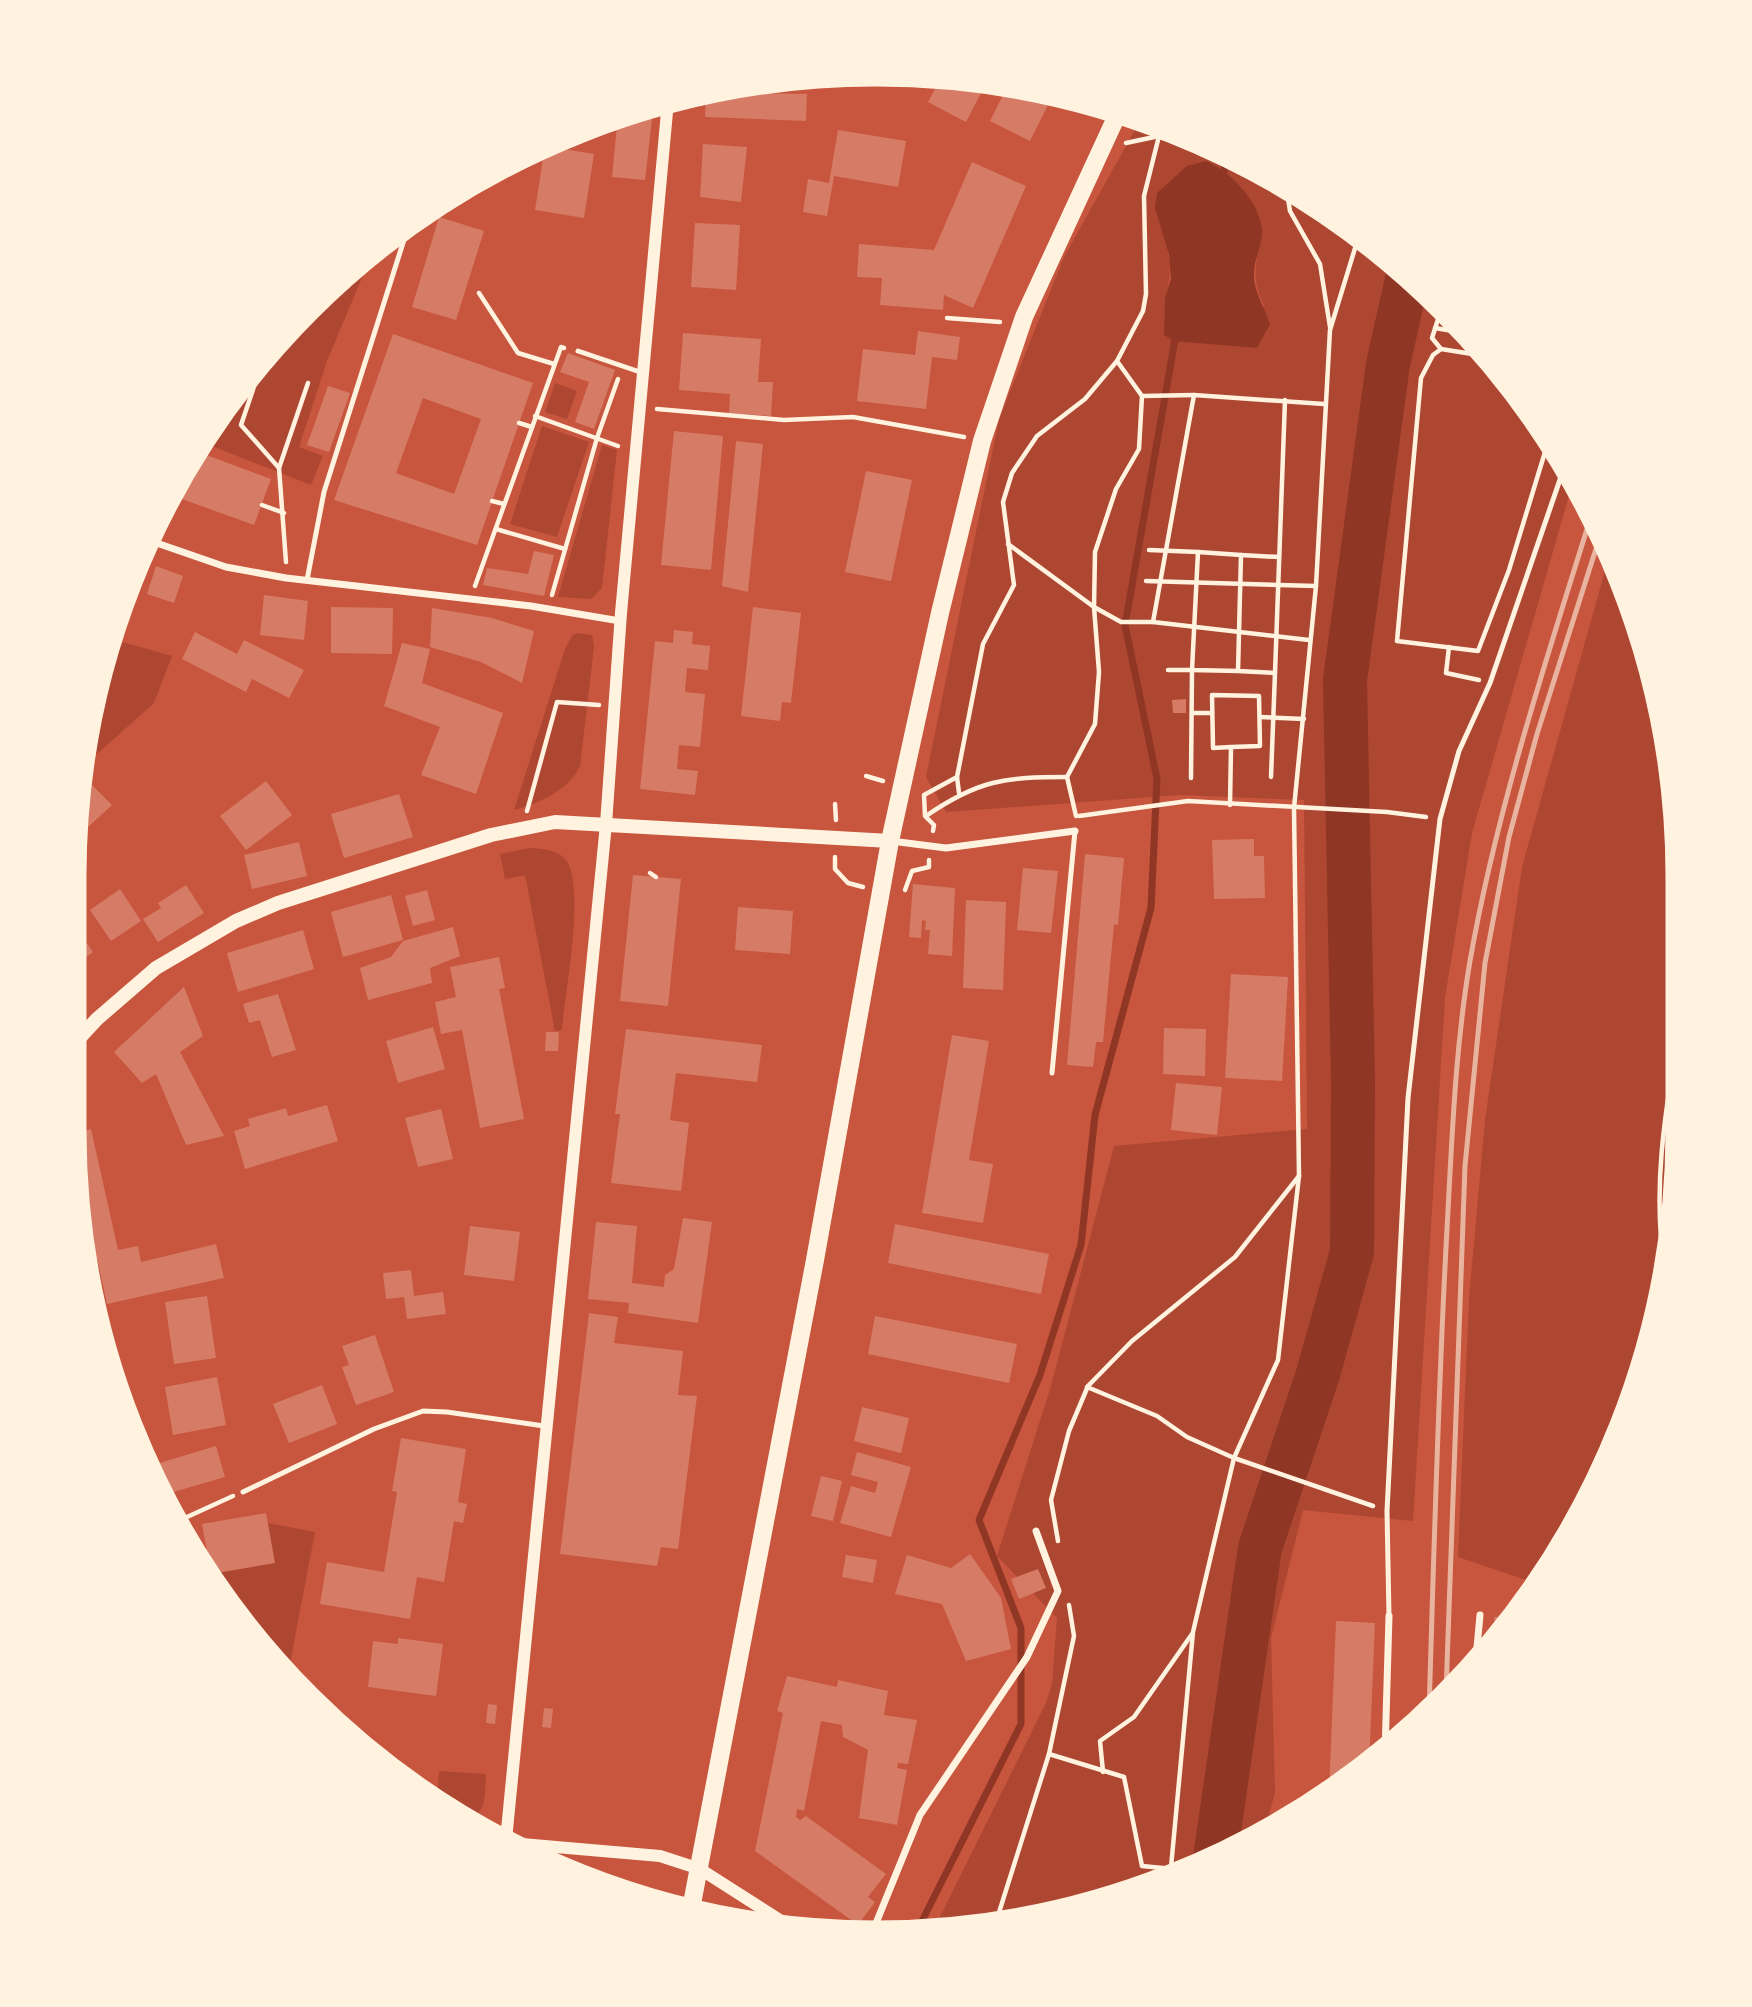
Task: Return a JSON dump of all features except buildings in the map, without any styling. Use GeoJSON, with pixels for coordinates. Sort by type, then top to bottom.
{"type":"FeatureCollection","features":[{"type":"Feature","properties":{"kind":"main road"},"geometry":{"type":"LineString","coordinates":[[692,1903],[890,841],[940,613],[982,441],[1022,324],[1115,119]]}},
{"type":"Feature","properties":{"kind":"main road"},"geometry":{"type":"LineString","coordinates":[[82,1035],[156,968],[236,921],[278,903],[491,835],[555,822],[890,841]]}},
{"type":"Feature","properties":{"kind":"street"},"geometry":{"type":"LineString","coordinates":[[507,1833],[544,1426],[606,824],[620,621],[667,110]]}},
{"type":"Feature","properties":{"kind":"street"},"geometry":{"type":"LineString","coordinates":[[156,543],[226,567],[286,578],[548,609],[620,621]]}},
{"type":"Feature","properties":{"kind":"street"},"geometry":{"type":"LineString","coordinates":[[890,841],[946,848],[1075,831]]}},
{"type":"Feature","properties":{"kind":"street"},"geometry":{"type":"LineString","coordinates":[[875,1925],[920,1815],[1027,1657],[1058,1591],[1037,1531]]}},
{"type":"Feature","properties":{"kind":"street"},"geometry":{"type":"LineString","coordinates":[[1477,1649],[1480,1615]]}},
{"type":"Feature","properties":{"kind":"street"},"geometry":{"type":"LineString","coordinates":[[1385,1739],[1389,1616]]}},
{"type":"Feature","properties":{"kind":"street"},"geometry":{"type":"LineString","coordinates":[[529,1845],[660,1856],[700,1869],[777,1919]]}},
{"type":"Feature","properties":{"kind":"lane"},"geometry":{"type":"LineString","coordinates":[[307,580],[324,492],[405,238]]}},
{"type":"Feature","properties":{"kind":"lane"},"geometry":{"type":"LineString","coordinates":[[578,351],[643,373]]}},
{"type":"Feature","properties":{"kind":"lane"},"geometry":{"type":"LineString","coordinates":[[1389,1616],[1387,1511],[1408,1098],[1440,819],[1459,751],[1490,682],[1561,476]]}},
{"type":"Feature","properties":{"kind":"lane"},"geometry":{"type":"LineString","coordinates":[[1052,1073],[1075,831]]}},
{"type":"Feature","properties":{"kind":"lane"},"geometry":{"type":"LineString","coordinates":[[243,1492],[374,1429],[423,1411],[461,1413],[544,1426]]}},
{"type":"Feature","properties":{"kind":"path"},"geometry":{"type":"LineString","coordinates":[[1101,148],[1159,136],[1222,162]]}},
{"type":"Feature","properties":{"kind":"path"},"geometry":{"type":"LineString","coordinates":[[959,793],[957,777],[983,644],[1014,585],[1003,502],[1012,473],[1037,436],[1085,399],[1117,361],[1143,311],[1146,294],[1144,196],[1159,136]]}},
{"type":"Feature","properties":{"kind":"path"},"geometry":{"type":"LineString","coordinates":[[1288,198],[1290,211],[1320,264],[1330,330]]}},
{"type":"Feature","properties":{"kind":"path"},"geometry":{"type":"LineString","coordinates":[[1173,1867],[1193,1632],[1234,1458],[1278,1360],[1299,1176],[1294,808],[1316,586],[1330,330],[1357,244]]}},
{"type":"Feature","properties":{"kind":"path"},"geometry":{"type":"LineString","coordinates":[[479,293],[518,353],[554,365]]}},
{"type":"Feature","properties":{"kind":"path"},"geometry":{"type":"LineString","coordinates":[[1439,317],[1432,338],[1441,349],[1474,354]]}},
{"type":"Feature","properties":{"kind":"path"},"geometry":{"type":"LineString","coordinates":[[947,318],[1022,324]]}},
{"type":"Feature","properties":{"kind":"path"},"geometry":{"type":"LineString","coordinates":[[1435,328],[1452,331]]}},
{"type":"Feature","properties":{"kind":"path"},"geometry":{"type":"LineString","coordinates":[[470,600],[561,347],[578,351]]}},
{"type":"Feature","properties":{"kind":"path"},"geometry":{"type":"LineString","coordinates":[[1441,349],[1433,355],[1421,378],[1397,640],[1478,652],[1509,570],[1545,450]]}},
{"type":"Feature","properties":{"kind":"path"},"geometry":{"type":"LineString","coordinates":[[1075,831],[1076,816],[1067,777],[1096,723],[1099,671],[1094,607],[1095,552],[1116,489],[1139,449],[1142,396],[1117,361]]}},
{"type":"Feature","properties":{"kind":"path"},"geometry":{"type":"LineString","coordinates":[[548,609],[597,438],[623,367]]}},
{"type":"Feature","properties":{"kind":"path"},"geometry":{"type":"LineString","coordinates":[[256,381],[241,425],[279,468]]}},
{"type":"Feature","properties":{"kind":"path"},"geometry":{"type":"LineString","coordinates":[[286,578],[284,513],[279,468],[308,383]]}},
{"type":"Feature","properties":{"kind":"path"},"geometry":{"type":"LineString","coordinates":[[1142,396],[1194,395],[1324,404]]}},
{"type":"Feature","properties":{"kind":"path"},"geometry":{"type":"LineString","coordinates":[[1153,622],[1194,395]]}},
{"type":"Feature","properties":{"kind":"path"},"geometry":{"type":"LineString","coordinates":[[1271,777],[1285,400]]}},
{"type":"Feature","properties":{"kind":"path"},"geometry":{"type":"LineString","coordinates":[[640,406],[676,412],[784,420],[853,417],[982,441]]}},
{"type":"Feature","properties":{"kind":"path"},"geometry":{"type":"LineString","coordinates":[[535,416],[636,452]]}},
{"type":"Feature","properties":{"kind":"path"},"geometry":{"type":"LineString","coordinates":[[519,423],[532,427]]}},
{"type":"Feature","properties":{"kind":"path"},"geometry":{"type":"LineString","coordinates":[[492,500],[504,504]]}},
{"type":"Feature","properties":{"kind":"path"},"geometry":{"type":"LineString","coordinates":[[262,505],[284,513]]}},
{"type":"Feature","properties":{"kind":"path"},"geometry":{"type":"LineString","coordinates":[[496,529],[565,549]]}},
{"type":"Feature","properties":{"kind":"path"},"geometry":{"type":"LineString","coordinates":[[1008,544],[1094,607],[1121,622],[1153,622],[1309,640]]}},
{"type":"Feature","properties":{"kind":"path"},"geometry":{"type":"LineString","coordinates":[[1149,550],[1279,557]]}},
{"type":"Feature","properties":{"kind":"path"},"geometry":{"type":"LineString","coordinates":[[1191,778],[1192,670],[1198,552]]}},
{"type":"Feature","properties":{"kind":"path"},"geometry":{"type":"LineString","coordinates":[[1238,671],[1241,555]]}},
{"type":"Feature","properties":{"kind":"path"},"geometry":{"type":"LineString","coordinates":[[1146,581],[1316,586]]}},
{"type":"Feature","properties":{"kind":"path"},"geometry":{"type":"LineString","coordinates":[[1449,647],[1446,673],[1490,682]]}},
{"type":"Feature","properties":{"kind":"path"},"geometry":{"type":"LineString","coordinates":[[1168,670],[1275,673]]}},
{"type":"Feature","properties":{"kind":"path"},"geometry":{"type":"LineString","coordinates":[[1212,695],[1259,696],[1259,717],[1260,746],[1213,748],[1212,695]]}},
{"type":"Feature","properties":{"kind":"path"},"geometry":{"type":"LineString","coordinates":[[529,828],[526,807],[557,702],[614,706]]}},
{"type":"Feature","properties":{"kind":"path"},"geometry":{"type":"LineString","coordinates":[[1192,713],[1212,713]]}},
{"type":"Feature","properties":{"kind":"path"},"geometry":{"type":"LineString","coordinates":[[1259,717],[1304,719]]}},
{"type":"Feature","properties":{"kind":"path"},"geometry":{"type":"LineString","coordinates":[[1230,805],[1231,747]]}},
{"type":"Feature","properties":{"kind":"path"},"geometry":{"type":"LineString","coordinates":[[931,846],[934,825],[925,816],[924,795],[957,777]]}},
{"type":"Feature","properties":{"kind":"path"},"geometry":{"type":"LineString","coordinates":[[925,816],[959,793],[1013,777],[1067,777]]}},
{"type":"Feature","properties":{"kind":"path"},"geometry":{"type":"LineString","coordinates":[[1076,816],[1188,801],[1387,812],[1440,819]]}},
{"type":"Feature","properties":{"kind":"path"},"geometry":{"type":"LineString","coordinates":[[650,873],[657,874],[656,877]]}},
{"type":"Feature","properties":{"kind":"path"},"geometry":{"type":"LineString","coordinates":[[1661,1244],[1658,1219],[1661,1130],[1670,1081]]}},
{"type":"Feature","properties":{"kind":"path"},"geometry":{"type":"LineString","coordinates":[[1060,1555],[1051,1500],[1069,1431],[1087,1387],[1132,1341],[1235,1256],[1299,1176]]}},
{"type":"Feature","properties":{"kind":"path"},"geometry":{"type":"LineString","coordinates":[[1658,1219],[1664,1228]]}},
{"type":"Feature","properties":{"kind":"path"},"geometry":{"type":"LineString","coordinates":[[1087,1387],[1157,1416],[1187,1437],[1234,1458],[1261,1465],[1387,1511]]}},
{"type":"Feature","properties":{"kind":"path"},"geometry":{"type":"LineString","coordinates":[[184,1518],[243,1492]]}},
{"type":"Feature","properties":{"kind":"path"},"geometry":{"type":"LineString","coordinates":[[998,1915],[1049,1754],[1074,1636],[1067,1596]]}},
{"type":"Feature","properties":{"kind":"path"},"geometry":{"type":"LineString","coordinates":[[1103,1772],[1100,1741],[1134,1717],[1193,1632]]}},
{"type":"Feature","properties":{"kind":"path"},"geometry":{"type":"LineString","coordinates":[[1049,1754],[1124,1777],[1142,1866],[1168,1869]]}},
{"type":"Feature","properties":{"kind":"shaded area"},"geometry":{"type":"Polygon","coordinates":[[[1137,126],[1227,164],[1273,189],[1359,246],[1399,279],[1473,353],[1506,393],[1536,435],[1570,492],[1472,833],[1445,998],[1413,1521],[1303,1510],[1271,1638],[1275,1793],[1267,1821],[1227,1843],[1131,1883],[1031,1909],[937,1922],[1046,1703],[1052,1684],[1057,1618],[997,1556],[1051,1386],[1114,1146],[1307,1129],[1304,800],[1180,795],[946,812],[926,777],[999,419],[1064,257],[1137,126]],[[1262,231],[1163,232],[1170,265],[1165,297],[1265,307],[1257,288],[1256,261],[1262,231]]]}},
{"type":"Feature","properties":{"kind":"shaded area"},"geometry":{"type":"Polygon","coordinates":[[[1206,161],[1234,180],[1250,198],[1260,219],[1262,235],[1254,268],[1254,280],[1270,324],[1257,348],[1174,341],[1164,335],[1165,297],[1171,279],[1169,255],[1155,208],[1157,193],[1187,166],[1206,161]]]}},
{"type":"Feature","properties":{"kind":"shaded area"},"geometry":{"type":"Polygon","coordinates":[[[366,268],[327,361],[299,447],[323,456],[311,485],[210,445],[246,393],[279,353],[315,315],[366,268]]]}},
{"type":"Feature","properties":{"kind":"shaded area"},"geometry":{"type":"Polygon","coordinates":[[[555,383],[577,391],[567,419],[545,412],[555,383]]]}},
{"type":"Feature","properties":{"kind":"shaded area"},"geometry":{"type":"Polygon","coordinates":[[[542,426],[589,442],[557,537],[510,524],[542,426]]]}},
{"type":"Feature","properties":{"kind":"shaded area"},"geometry":{"type":"Polygon","coordinates":[[[602,445],[617,450],[602,588],[591,599],[558,597],[602,445]]]}},
{"type":"Feature","properties":{"kind":"shaded area"},"geometry":{"type":"Polygon","coordinates":[[[1606,566],[1628,621],[1643,671],[1663,772],[1670,876],[1668,1183],[1654,1286],[1628,1386],[1588,1482],[1529,1581],[1458,1557],[1469,1299],[1485,1120],[1522,867],[1606,566]]]}},
{"type":"Feature","properties":{"kind":"shaded area"},"geometry":{"type":"Polygon","coordinates":[[[577,633],[592,635],[594,647],[580,766],[575,775],[560,789],[543,800],[514,810],[565,649],[572,636],[577,633]]]}},
{"type":"Feature","properties":{"kind":"shaded area"},"geometry":{"type":"Polygon","coordinates":[[[118,641],[172,656],[154,703],[97,754],[93,752],[98,721],[118,641]]]}},
{"type":"Feature","properties":{"kind":"shaded area"},"geometry":{"type":"Polygon","coordinates":[[[530,848],[558,853],[565,859],[571,872],[574,915],[562,1030],[555,1031],[525,875],[505,879],[500,854],[530,848]]]}},
{"type":"Feature","properties":{"kind":"shaded area"},"geometry":{"type":"Polygon","coordinates":[[[268,1523],[315,1532],[290,1665],[246,1614],[217,1573],[274,1563],[268,1523]]]}},
{"type":"Feature","properties":{"kind":"shaded area"},"geometry":{"type":"Polygon","coordinates":[[[439,1771],[486,1774],[483,1806],[476,1816],[438,1793],[439,1771]]]}},
{"type":"Feature","properties":{"kind":"waterway"},"geometry":{"type":"LineString","coordinates":[[1222,178],[1226,164]]}},
{"type":"Feature","properties":{"kind":"waterway"},"geometry":{"type":"LineString","coordinates":[[1216,1848],[1260,1548],[1318,1374],[1352,1252],[1353,1082],[1345,680],[1388,364],[1406,285]]}},
{"type":"Feature","properties":{"kind":"waterway"},"geometry":{"type":"LineString","coordinates":[[921,1923],[1021,1724],[1021,1628],[979,1520],[1040,1375],[1081,1245],[1095,1115],[1151,908],[1157,779],[1125,625],[1176,334]]}},
{"type":"Feature","properties":{"kind":"railway"},"geometry":{"type":"LineString","coordinates":[[1429,1699],[1444,1289],[1455,1095],[1465,994],[1481,904],[1508,791],[1588,525]]}},
{"type":"Feature","properties":{"kind":"railway"},"geometry":{"type":"LineString","coordinates":[[1446,1682],[1465,1166],[1485,963],[1509,837],[1537,734],[1597,545]]}}]}
